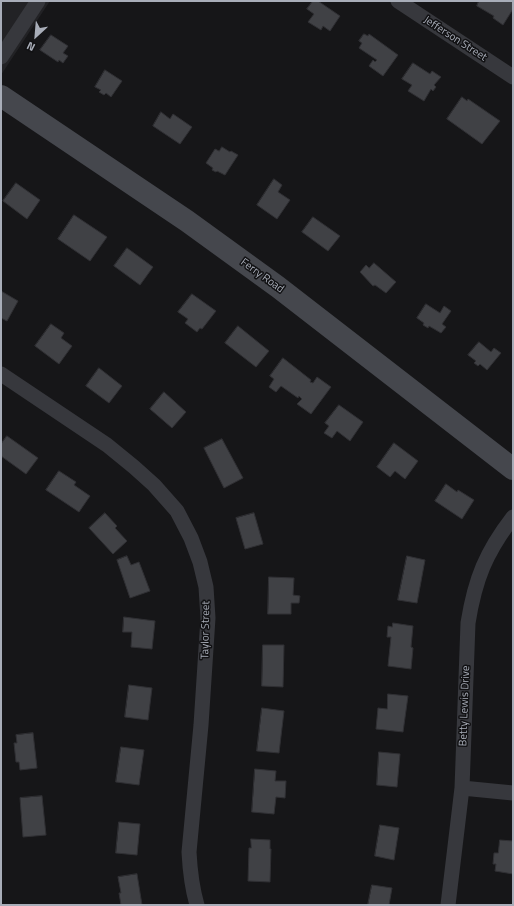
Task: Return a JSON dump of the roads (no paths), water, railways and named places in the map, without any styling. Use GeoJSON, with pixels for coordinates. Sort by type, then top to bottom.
{"type":"FeatureCollection","features":[{"type":"Feature","properties":{"kind":"main road","name":"Ferry Road"},"geometry":{"type":"LineString","coordinates":[[1,96],[187,222],[278,287],[513,470]]}},
{"type":"Feature","properties":{"kind":"street"},"geometry":{"type":"LineString","coordinates":[[1,57],[38,1]]}},
{"type":"Feature","properties":{"kind":"street","name":"Jefferson Street"},"geometry":{"type":"LineString","coordinates":[[398,1],[513,77]]}},
{"type":"Feature","properties":{"kind":"street","name":"Taylor Street"},"geometry":{"type":"LineString","coordinates":[[1,374],[107,445],[154,485],[177,511],[191,538],[200,562],[206,587],[208,618],[201,725],[189,852],[193,892],[197,905]]}},
{"type":"Feature","properties":{"kind":"street","name":"Betty Lewis Drive"},"geometry":{"type":"LineString","coordinates":[[448,905],[462,788],[468,623],[479,575],[488,555],[502,531],[513,517]]}},
{"type":"Feature","properties":{"kind":"street"},"geometry":{"type":"LineString","coordinates":[[462,788],[513,793]]}}]}
